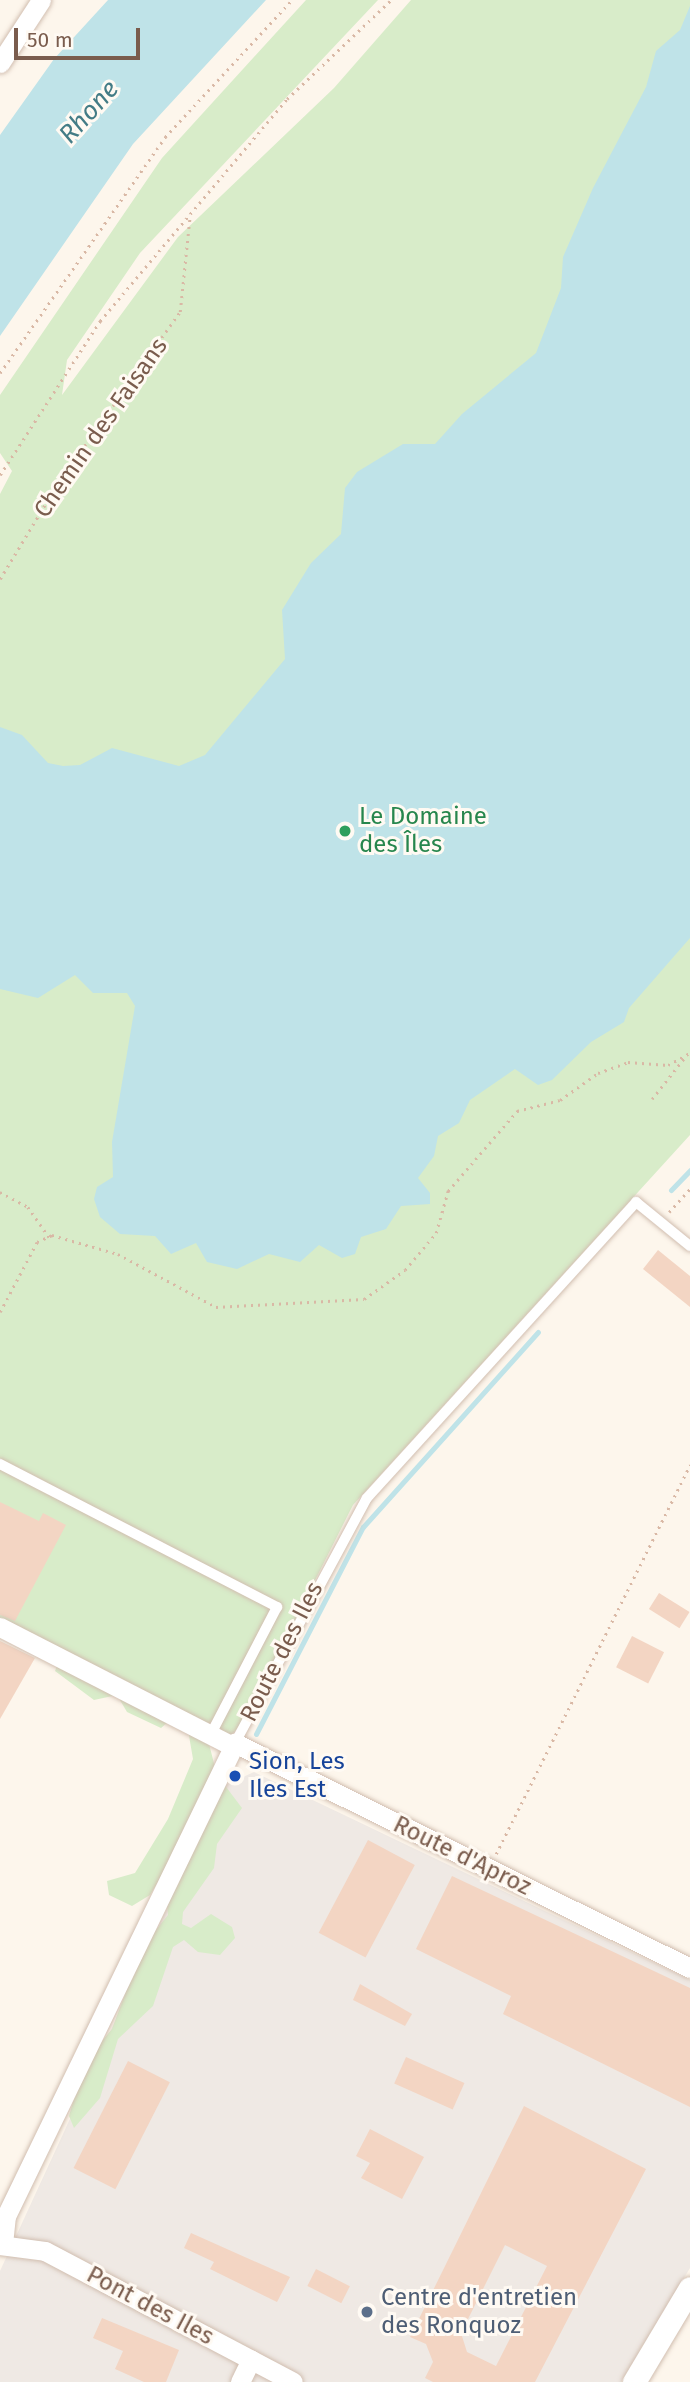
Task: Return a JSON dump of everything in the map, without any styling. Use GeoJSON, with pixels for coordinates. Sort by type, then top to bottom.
{"type":"FeatureCollection","features":[{"type":"Feature","properties":{"kind":"street"},"geometry":{"type":"LineString","coordinates":[[0,63],[41,0]]}},
{"type":"Feature","properties":{"kind":"street"},"geometry":{"type":"LineString","coordinates":[[0,1627],[234,1744]]}},
{"type":"Feature","properties":{"kind":"street","name":"Route d'Aproz"},"geometry":{"type":"LineString","coordinates":[[234,1744],[690,1968]]}},
{"type":"Feature","properties":{"kind":"street","name":"Route des Iles"},"geometry":{"type":"LineString","coordinates":[[1,2245],[6,2216],[234,1744]]}},
{"type":"Feature","properties":{"kind":"street","name":"Pont des Iles"},"geometry":{"type":"LineString","coordinates":[[1,2245],[45,2251],[293,2382]]}},
{"type":"Feature","properties":{"kind":"street"},"geometry":{"type":"LineString","coordinates":[[634,2382],[690,2288]]}},
{"type":"Feature","properties":{"kind":"street"},"geometry":{"type":"LineString","coordinates":[[240,2382],[251,2359]]}},
{"type":"Feature","properties":{"kind":"lane","name":"Route des Iles"},"geometry":{"type":"LineString","coordinates":[[234,1744],[367,1498],[636,1202],[661,1221]]}},
{"type":"Feature","properties":{"kind":"lane"},"geometry":{"type":"LineString","coordinates":[[661,1221],[690,1246]]}},
{"type":"Feature","properties":{"kind":"lane"},"geometry":{"type":"LineString","coordinates":[[0,1464],[276,1607],[211,1734]]}},
{"type":"Feature","properties":{"kind":"path"},"geometry":{"type":"LineString","coordinates":[[0,373],[165,137],[292,0]]}},
{"type":"Feature","properties":{"kind":"path"},"geometry":{"type":"LineString","coordinates":[[0,475],[100,321],[286,99],[391,0]]}},
{"type":"Feature","properties":{"kind":"path","name":"Chemin des Faisans"},"geometry":{"type":"LineString","coordinates":[[0,579],[60,480],[180,312],[190,215]]}},
{"type":"Feature","properties":{"kind":"path"},"geometry":{"type":"LineString","coordinates":[[652,1099],[688,1054]]}},
{"type":"Feature","properties":{"kind":"path"},"geometry":{"type":"LineString","coordinates":[[0,1311],[37,1242],[49,1237],[118,1254],[216,1307],[364,1299],[405,1270],[436,1233],[448,1191],[517,1111],[560,1100],[628,1062],[668,1065],[688,1054]]}},
{"type":"Feature","properties":{"kind":"path"},"geometry":{"type":"LineString","coordinates":[[661,1221],[690,1189]]}},
{"type":"Feature","properties":{"kind":"path"},"geometry":{"type":"LineString","coordinates":[[0,1192],[28,1207],[49,1237]]}},
{"type":"Feature","properties":{"kind":"path"},"geometry":{"type":"LineString","coordinates":[[488,1867],[690,1465]]}},
{"type":"Feature","properties":{"kind":"shaded area"},"geometry":{"type":"Polygon","coordinates":[[[254,1772],[690,1980],[690,2268],[621,2382],[0,2382],[0,2271],[223,1786],[254,1772]]]}},
{"type":"Feature","properties":{"kind":"green space","name":"Le Domaine des Îles"},"geometry":{"type":"Polygon","coordinates":[[[306,0],[378,0],[140,253],[67,360],[62,395],[178,237],[334,88],[411,0],[690,0],[690,1135],[353,1505],[243,1723],[232,1734],[208,1740],[217,1775],[242,1808],[217,1844],[214,1868],[183,1912],[182,1924],[191,1928],[211,1914],[232,1927],[235,1938],[220,1955],[198,1952],[184,1940],[173,1947],[153,2006],[118,2039],[100,2098],[74,2128],[69,2116],[84,2063],[112,2029],[143,1946],[168,1915],[164,1872],[150,1895],[132,1906],[109,1895],[107,1881],[135,1873],[168,1819],[193,1759],[187,1724],[176,1715],[161,1728],[127,1712],[117,1695],[94,1700],[55,1671],[62,1653],[0,1623],[0,494],[12,471],[0,453],[0,395],[162,158],[306,0]]]}},
{"type":"Feature","properties":{"kind":"water","name":"Rhone"},"geometry":{"type":"Polygon","coordinates":[[[108,0],[266,0],[133,144],[0,336],[0,135],[54,59],[108,0]]]}},
{"type":"Feature","properties":{"kind":"water"},"geometry":{"type":"Polygon","coordinates":[[[690,6],[690,938],[629,1008],[624,1022],[591,1042],[552,1080],[538,1085],[515,1069],[470,1100],[459,1123],[438,1136],[434,1156],[418,1178],[430,1193],[430,1204],[401,1206],[386,1229],[361,1237],[355,1254],[342,1258],[319,1245],[300,1262],[269,1254],[237,1269],[207,1262],[196,1243],[171,1254],[155,1236],[120,1234],[100,1217],[94,1199],[97,1187],[113,1177],[112,1142],[135,1006],[127,993],[93,993],[75,975],[38,998],[0,989],[0,727],[22,735],[48,763],[63,766],[80,765],[112,748],[179,766],[205,755],[285,659],[282,610],[311,563],[341,534],[345,488],[357,472],[403,444],[435,444],[462,414],[536,353],[561,288],[563,257],[593,188],[646,87],[656,51],[680,30],[690,6]]]}},
{"type":"Feature","properties":{"kind":"building"},"geometry":{"type":"Polygon","coordinates":[[[658,1250],[690,1276],[690,1307],[643,1269],[658,1250]]]}},
{"type":"Feature","properties":{"kind":"building"},"geometry":{"type":"Polygon","coordinates":[[[0,1502],[39,1521],[43,1513],[66,1525],[15,1621],[0,1615],[0,1502]]]}},
{"type":"Feature","properties":{"kind":"building"},"geometry":{"type":"Polygon","coordinates":[[[659,1593],[690,1612],[679,1628],[649,1609],[659,1593]]]}},
{"type":"Feature","properties":{"kind":"building"},"geometry":{"type":"Polygon","coordinates":[[[632,1636],[664,1652],[648,1684],[616,1667],[632,1636]]]}},
{"type":"Feature","properties":{"kind":"building"},"geometry":{"type":"Polygon","coordinates":[[[0,1641],[35,1658],[0,1719],[0,1641]]]}},
{"type":"Feature","properties":{"kind":"building"},"geometry":{"type":"Polygon","coordinates":[[[368,1840],[415,1865],[366,1958],[319,1933],[368,1840]]]}},
{"type":"Feature","properties":{"kind":"building"},"geometry":{"type":"Polygon","coordinates":[[[452,1876],[690,1988],[690,2107],[503,2014],[511,1996],[416,1949],[452,1876]]]}},
{"type":"Feature","properties":{"kind":"building"},"geometry":{"type":"Polygon","coordinates":[[[360,1984],[412,2014],[405,2026],[353,2000],[360,1984]]]}},
{"type":"Feature","properties":{"kind":"building"},"geometry":{"type":"Polygon","coordinates":[[[406,2057],[464,2083],[453,2110],[394,2083],[406,2057]]]}},
{"type":"Feature","properties":{"kind":"building"},"geometry":{"type":"Polygon","coordinates":[[[128,2061],[170,2082],[115,2189],[74,2168],[128,2061]]]}},
{"type":"Feature","properties":{"kind":"building"},"geometry":{"type":"Polygon","coordinates":[[[524,2106],[646,2169],[535,2382],[433,2382],[425,2378],[433,2362],[426,2344],[410,2337],[524,2106]],[[505,2245],[461,2333],[467,2352],[496,2366],[547,2266],[505,2245]]]}},
{"type":"Feature","properties":{"kind":"building"},"geometry":{"type":"Polygon","coordinates":[[[370,2129],[424,2157],[402,2199],[361,2178],[370,2163],[356,2156],[370,2129]]]}},
{"type":"Feature","properties":{"kind":"building"},"geometry":{"type":"Polygon","coordinates":[[[191,2233],[290,2277],[277,2302],[210,2269],[214,2262],[184,2248],[191,2233]]]}},
{"type":"Feature","properties":{"kind":"building"},"geometry":{"type":"Polygon","coordinates":[[[316,2269],[350,2286],[341,2303],[307,2286],[316,2269]]]}},
{"type":"Feature","properties":{"kind":"building"},"geometry":{"type":"Polygon","coordinates":[[[102,2318],[179,2350],[166,2382],[144,2382],[115,2369],[123,2351],[93,2338],[102,2318]]]}},
{"type":"Feature","properties":{"kind":"waterway"},"geometry":{"type":"LineString","coordinates":[[671,1190],[690,1170]]}},
{"type":"Feature","properties":{"kind":"waterway"},"geometry":{"type":"LineString","coordinates":[[256,1734],[363,1527],[538,1332]]}},
{"type":"Feature","properties":{"kind":"place","name":"Le Domaine des Îles"},"geometry":{"type":"Point","coordinates":[345,831]}},
{"type":"Feature","properties":{"kind":"place","name":"Sion, Les Iles Est"},"geometry":{"type":"Point","coordinates":[235,1776]}},
{"type":"Feature","properties":{"kind":"place","name":"Centre d'entretien des Ronquoz"},"geometry":{"type":"Point","coordinates":[367,2312]}}]}
